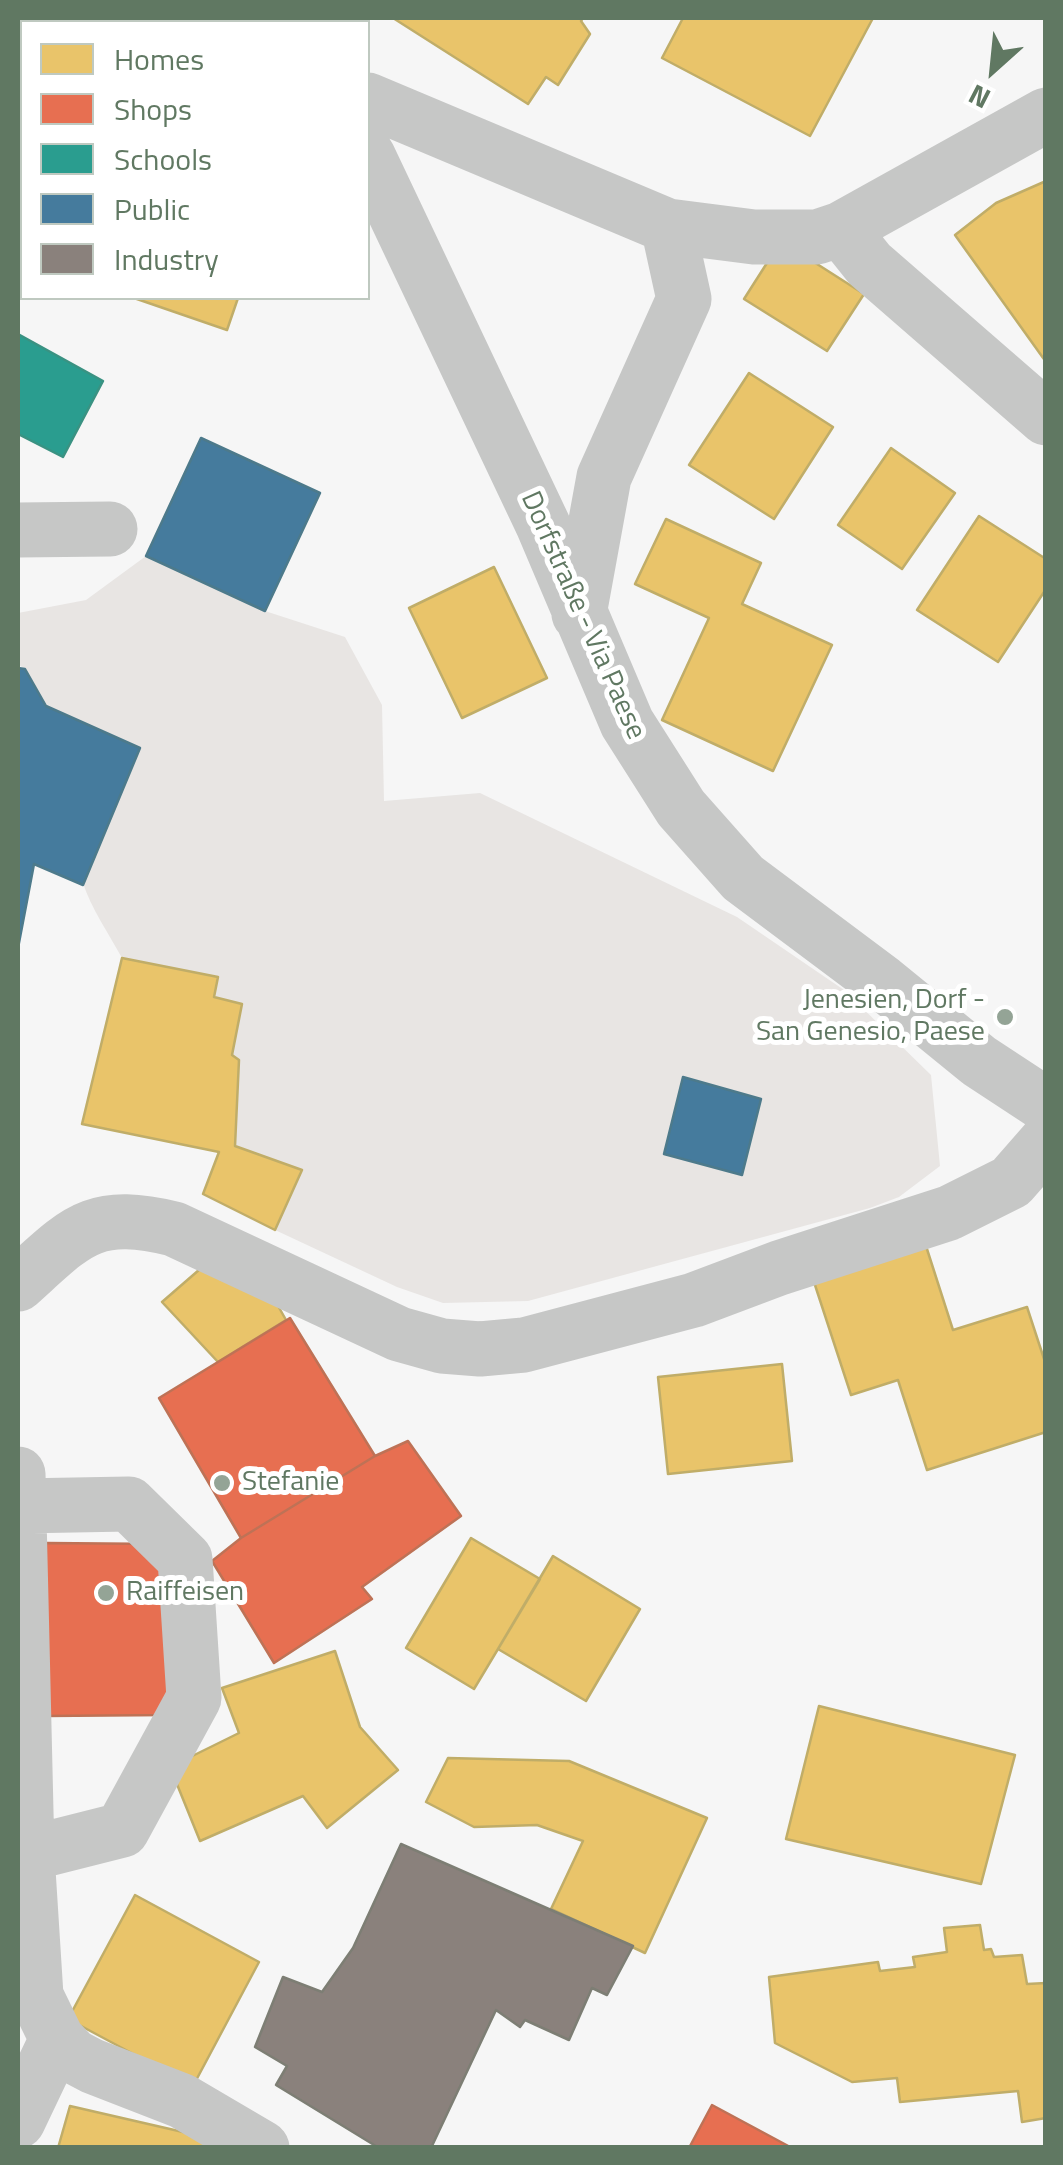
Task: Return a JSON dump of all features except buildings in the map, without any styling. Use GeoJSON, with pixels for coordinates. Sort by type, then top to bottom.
{"type":"FeatureCollection","features":[{"type":"Feature","properties":{"kind":"street"},"geometry":{"type":"LineString","coordinates":[[370,101],[668,226],[754,237],[817,236],[841,229],[1046,115]]}},
{"type":"Feature","properties":{"kind":"street","name":"Dorfstraße - Via Paese"},"geometry":{"type":"LineString","coordinates":[[370,160],[543,526],[627,723],[681,808],[743,878],[979,1061],[1046,1105]]}},
{"type":"Feature","properties":{"kind":"street"},"geometry":{"type":"LineString","coordinates":[[579,614],[604,478],[684,299],[668,226]]}},
{"type":"Feature","properties":{"kind":"street"},"geometry":{"type":"LineString","coordinates":[[841,229],[869,264],[1046,418]]}},
{"type":"Feature","properties":{"kind":"street"},"geometry":{"type":"LineString","coordinates":[[18,530],[110,529]]}},
{"type":"Feature","properties":{"kind":"street"},"geometry":{"type":"LineString","coordinates":[[18,1284],[73,1235],[102,1222],[137,1220],[174,1229],[399,1334],[442,1346],[480,1349],[524,1345],[694,1300],[949,1213],[1011,1182],[1046,1142]]}},
{"type":"Feature","properties":{"kind":"street"},"geometry":{"type":"LineString","coordinates":[[18,1474],[27,1854],[36,1996],[57,2039],[74,2056],[182,2102],[262,2148]]}},
{"type":"Feature","properties":{"kind":"street"},"geometry":{"type":"LineString","coordinates":[[18,1506],[129,1504],[185,1559],[194,1698],[122,1830],[27,1854]]}},
{"type":"Feature","properties":{"kind":"street"},"geometry":{"type":"LineString","coordinates":[[18,2121],[57,2039]]}},
{"type":"Feature","properties":{"kind":"shaded area"},"geometry":{"type":"Polygon","coordinates":[[[146,556],[265,611],[345,637],[382,705],[384,801],[480,793],[737,917],[844,990],[931,1075],[940,1166],[899,1197],[870,1208],[528,1301],[443,1303],[397,1287],[275,1230],[235,1146],[239,1060],[232,1055],[242,1005],[214,997],[217,977],[122,958],[83,883],[52,732],[32,679],[18,664],[18,613],[86,600],[146,556]]]}},
{"type":"Feature","properties":{"kind":"place","name":"Jenesien, Dorf - San Genesio, Paese"},"geometry":{"type":"Point","coordinates":[1005,1017]}},
{"type":"Feature","properties":{"kind":"place","name":"Stefanie"},"geometry":{"type":"Point","coordinates":[222,1483]}},
{"type":"Feature","properties":{"kind":"place","name":"Raiffeisen"},"geometry":{"type":"Point","coordinates":[106,1593]}}]}
